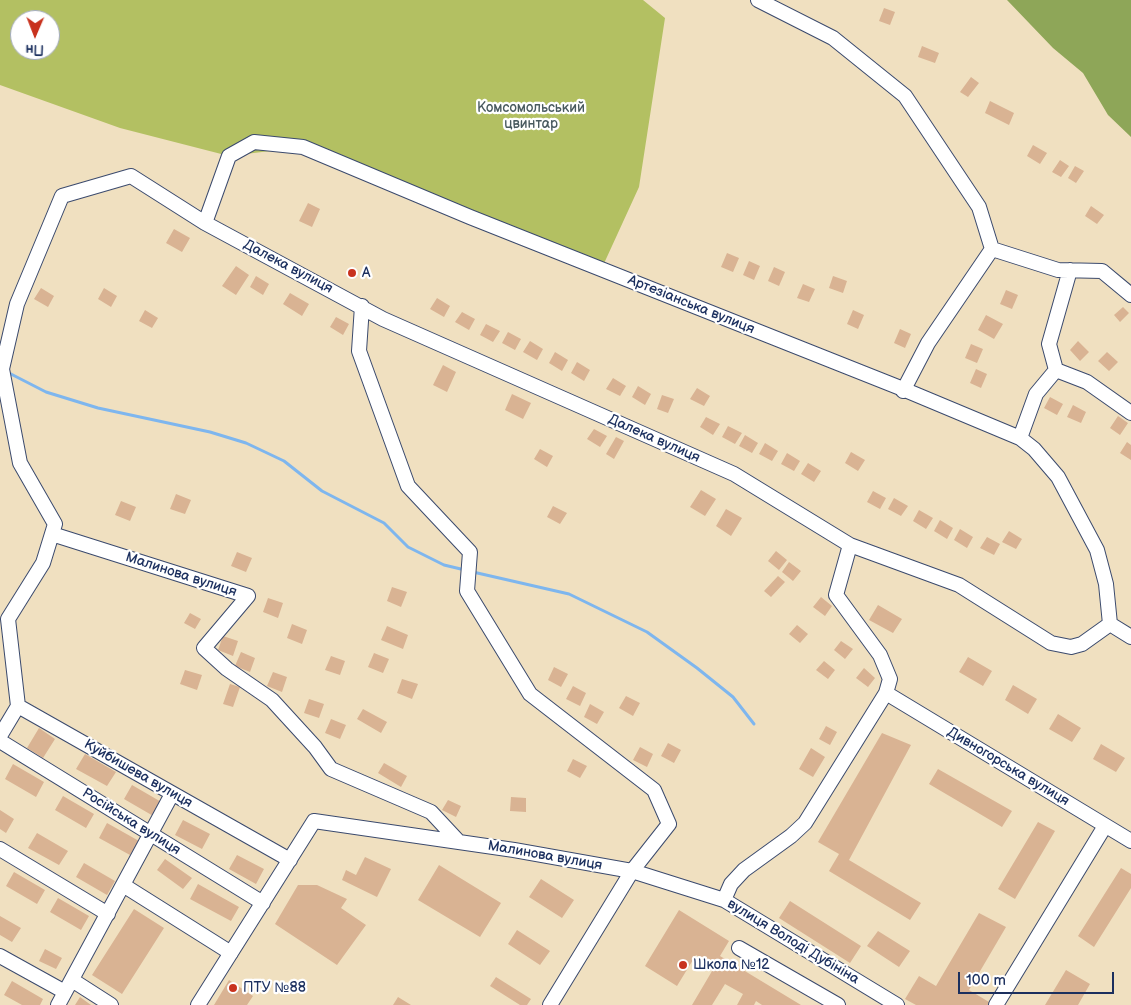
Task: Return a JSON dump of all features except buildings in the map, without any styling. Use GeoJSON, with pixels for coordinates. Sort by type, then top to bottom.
{"type":"FeatureCollection","features":[{"type":"Feature","properties":{"kind":"street"},"geometry":{"type":"LineString","coordinates":[[758,0],[833,38],[904,96],[979,207],[992,249]]}},
{"type":"Feature","properties":{"kind":"street","name":"Артезіанська вулиця"},"geometry":{"type":"LineString","coordinates":[[205,223],[229,156],[254,142],[303,147],[479,221],[1020,438],[1040,455],[1058,477],[1097,550],[1103,568],[1110,624]]}},
{"type":"Feature","properties":{"kind":"street","name":"Далека вулиця"},"geometry":{"type":"LineString","coordinates":[[18,706],[8,618],[43,563],[55,524],[20,463],[2,370],[17,304],[62,196],[131,176],[205,223],[383,319],[734,474],[850,545],[959,585],[1051,643],[1071,647],[1082,644],[1110,624]]}},
{"type":"Feature","properties":{"kind":"street"},"geometry":{"type":"LineString","coordinates":[[992,249],[1058,270],[1102,271],[1131,295]]}},
{"type":"Feature","properties":{"kind":"street"},"geometry":{"type":"LineString","coordinates":[[903,391],[928,343],[992,249]]}},
{"type":"Feature","properties":{"kind":"street"},"geometry":{"type":"LineString","coordinates":[[1056,370],[1049,344],[1070,270]]}},
{"type":"Feature","properties":{"kind":"street"},"geometry":{"type":"LineString","coordinates":[[362,306],[358,351],[408,486],[470,552],[467,591],[530,694],[654,790],[669,824],[632,871],[550,1005]]}},
{"type":"Feature","properties":{"kind":"street"},"geometry":{"type":"LineString","coordinates":[[1056,370],[1087,382],[1131,413]]}},
{"type":"Feature","properties":{"kind":"street"},"geometry":{"type":"LineString","coordinates":[[1020,438],[1036,394],[1056,370]]}},
{"type":"Feature","properties":{"kind":"street","name":"Малинова вулиця"},"geometry":{"type":"LineString","coordinates":[[52,534],[248,596],[204,648],[227,670],[272,700],[315,747],[331,769],[431,812],[459,842]]}},
{"type":"Feature","properties":{"kind":"street"},"geometry":{"type":"LineString","coordinates":[[724,900],[731,884],[744,870],[791,836],[805,823],[886,693],[890,679],[880,655],[836,595],[850,545]]}},
{"type":"Feature","properties":{"kind":"street"},"geometry":{"type":"LineString","coordinates":[[1110,624],[1131,637]]}},
{"type":"Feature","properties":{"kind":"street","name":"Дивногорська вулиця"},"geometry":{"type":"LineString","coordinates":[[886,693],[1131,841]]}},
{"type":"Feature","properties":{"kind":"street"},"geometry":{"type":"LineString","coordinates":[[0,736],[18,706]]}},
{"type":"Feature","properties":{"kind":"street","name":"Куйбишева вулиця"},"geometry":{"type":"LineString","coordinates":[[18,706],[290,860]]}},
{"type":"Feature","properties":{"kind":"street","name":"Російська вулиця"},"geometry":{"type":"LineString","coordinates":[[0,741],[263,903]]}},
{"type":"Feature","properties":{"kind":"street"},"geometry":{"type":"LineString","coordinates":[[58,1005],[172,794]]}},
{"type":"Feature","properties":{"kind":"street","name":"Малинова вулиця"},"geometry":{"type":"LineString","coordinates":[[198,1005],[314,821],[459,842],[632,871]]}},
{"type":"Feature","properties":{"kind":"street"},"geometry":{"type":"LineString","coordinates":[[996,1005],[1105,826]]}},
{"type":"Feature","properties":{"kind":"street"},"geometry":{"type":"LineString","coordinates":[[0,849],[108,914]]}},
{"type":"Feature","properties":{"kind":"street","name":"вулиця Володі Дубініна"},"geometry":{"type":"LineString","coordinates":[[632,871],[724,900],[892,1004]]}},
{"type":"Feature","properties":{"kind":"street"},"geometry":{"type":"LineString","coordinates":[[123,885],[232,953]]}},
{"type":"Feature","properties":{"kind":"street"},"geometry":{"type":"LineString","coordinates":[[739,948],[838,1005]]}},
{"type":"Feature","properties":{"kind":"street"},"geometry":{"type":"LineString","coordinates":[[0,956],[111,1005]]}},
{"type":"Feature","properties":{"kind":"green space","name":"Комсомольський цвинтар"},"geometry":{"type":"Polygon","coordinates":[[[0,0],[643,0],[665,18],[639,187],[601,270],[303,147],[229,156],[120,128],[0,85],[0,0]]]}},
{"type":"Feature","properties":{"kind":"green space"},"geometry":{"type":"Polygon","coordinates":[[[1007,0],[1131,0],[1131,137],[1108,115],[1083,73],[1053,48],[1007,0]]]}},
{"type":"Feature","properties":{"kind":"waterway"},"geometry":{"type":"LineString","coordinates":[[7,372],[46,392],[98,408],[210,432],[246,443],[284,461],[322,491],[384,523],[408,547],[444,565],[465,570]]}},
{"type":"Feature","properties":{"kind":"waterway"},"geometry":{"type":"LineString","coordinates":[[473,572],[569,594],[647,632],[733,697],[754,724]]}},
{"type":"Feature","properties":{"kind":"place","name":"А"},"geometry":{"type":"Point","coordinates":[352,273]}},
{"type":"Feature","properties":{"kind":"place","name":"Школа №12"},"geometry":{"type":"Point","coordinates":[683,965]}},
{"type":"Feature","properties":{"kind":"place","name":"ПТУ №88"},"geometry":{"type":"Point","coordinates":[233,988]}}]}
